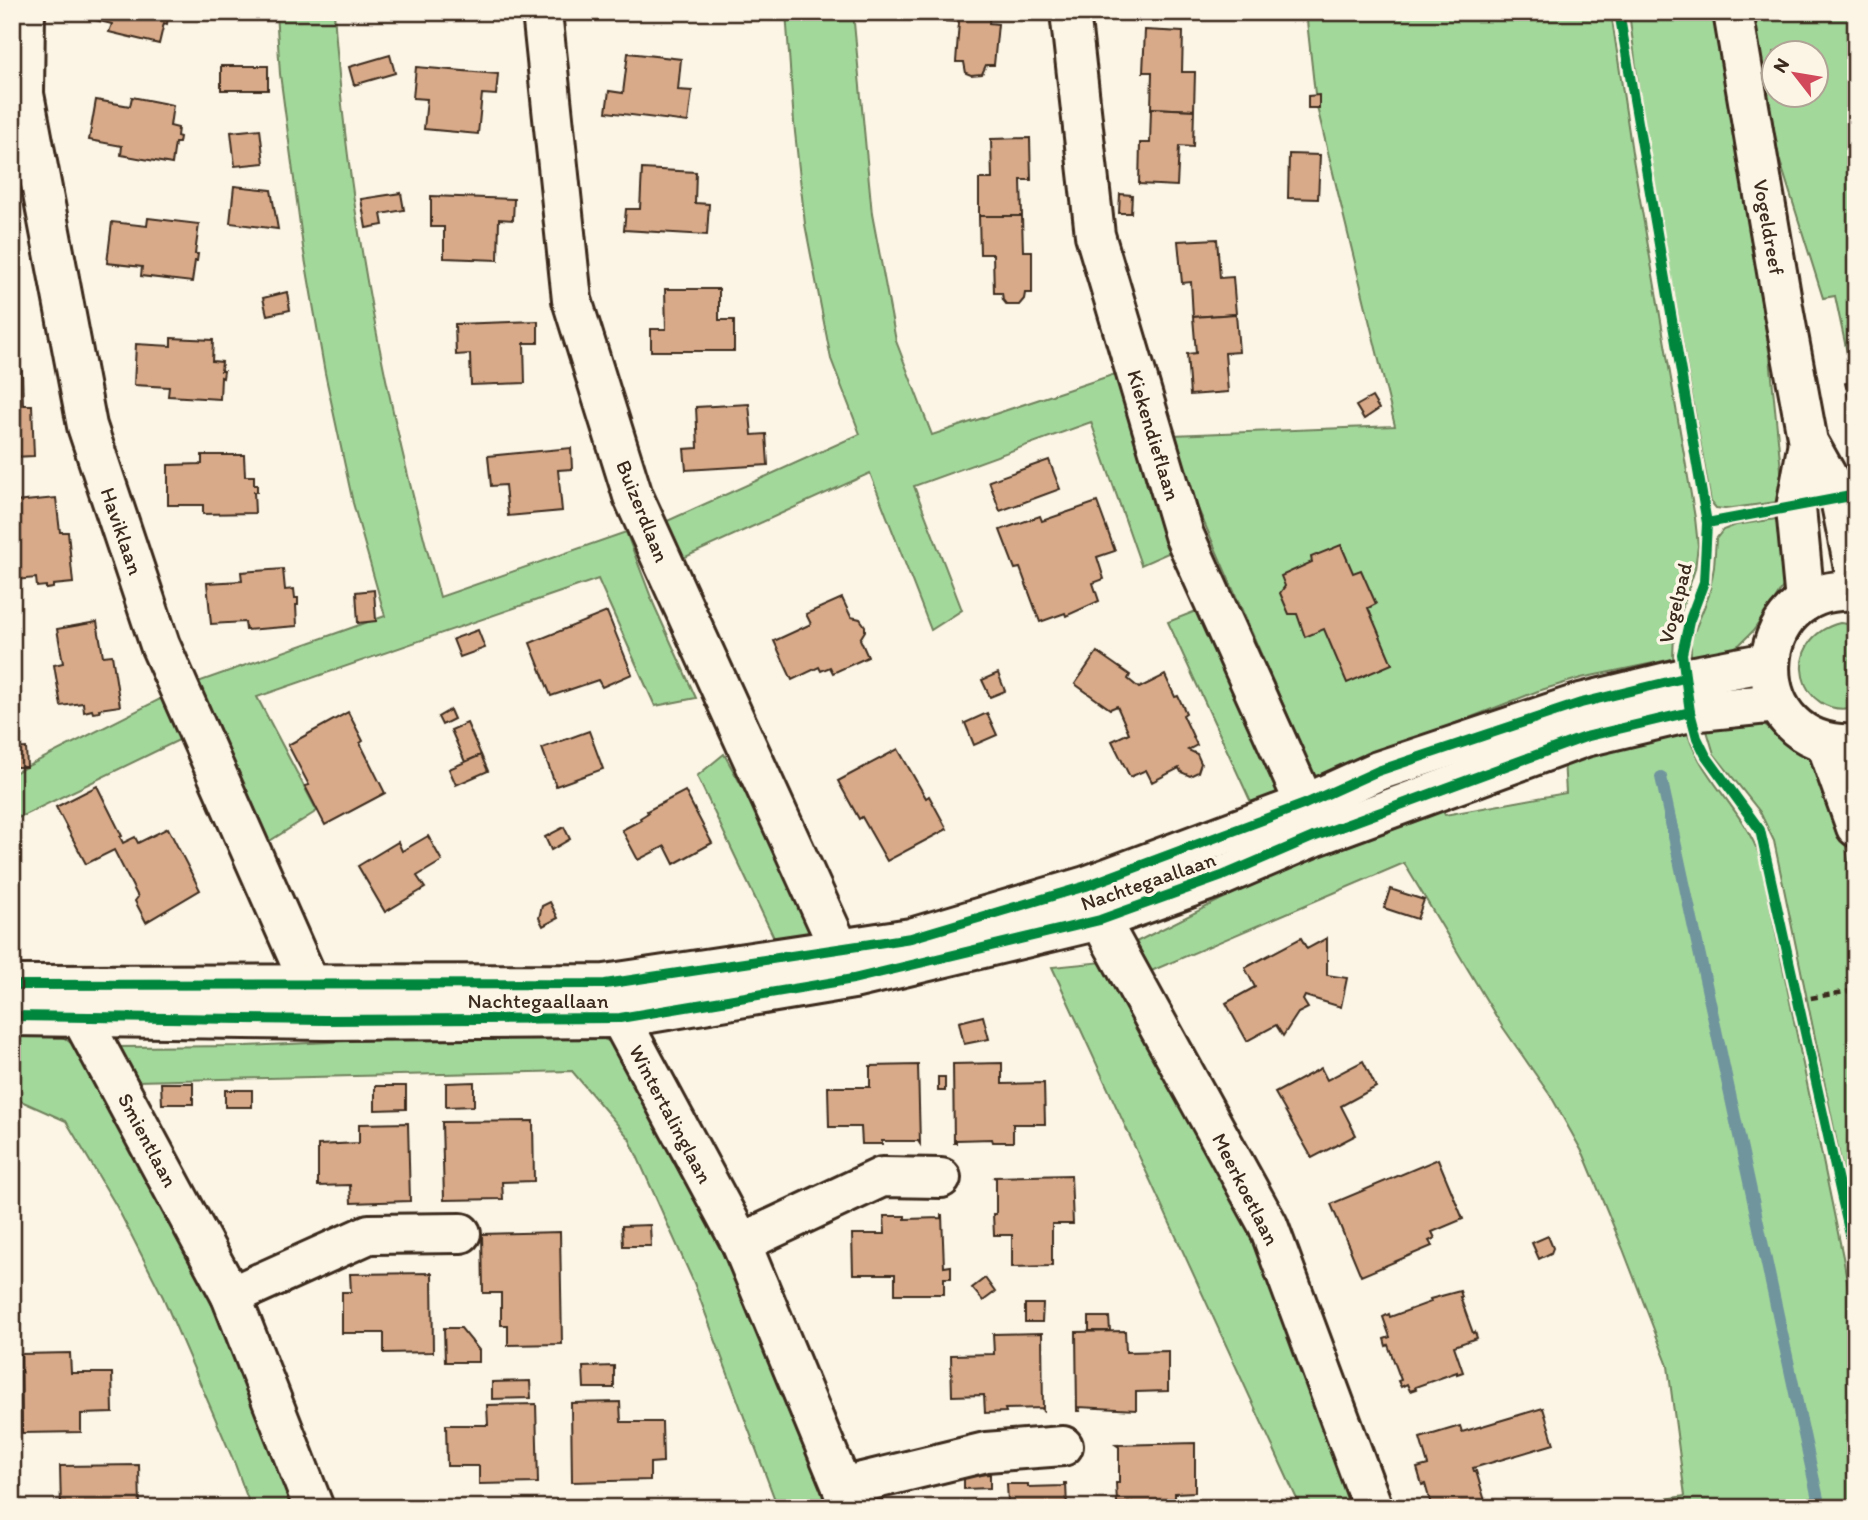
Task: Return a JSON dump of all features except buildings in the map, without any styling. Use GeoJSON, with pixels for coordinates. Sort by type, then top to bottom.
{"type":"FeatureCollection","features":[{"type":"Feature","properties":{"kind":"street","name":"Haviklaan"},"geometry":{"type":"LineString","coordinates":[[25,12],[24,94],[87,426],[160,645],[325,1020]]}},
{"type":"Feature","properties":{"kind":"street","name":"Buizerdlaan"},"geometry":{"type":"LineString","coordinates":[[542,12],[572,300],[632,496],[846,964]]}},
{"type":"Feature","properties":{"kind":"street","name":"Kiekendieflaan"},"geometry":{"type":"LineString","coordinates":[[1070,12],[1095,235],[1172,496],[1184,535],[1309,821]]}},
{"type":"Feature","properties":{"kind":"street","name":"Vogeldreef"},"geometry":{"type":"LineString","coordinates":[[1733,12],[1808,442],[1840,499],[1856,578]]}},
{"type":"Feature","properties":{"kind":"street","name":"Vogeldreef"},"geometry":{"type":"LineString","coordinates":[[1805,602],[1796,508],[1808,442]]}},
{"type":"Feature","properties":{"kind":"street"},"geometry":{"type":"LineString","coordinates":[[1856,591],[1830,592],[1805,602],[1787,618],[1774,639],[1768,662],[1770,683],[1777,703],[1789,721],[1806,735],[1841,743],[1856,827]]}},
{"type":"Feature","properties":{"kind":"street","name":"Nachtegaallaan"},"geometry":{"type":"LineString","coordinates":[[12,985],[72,1001],[325,1020],[612,1001],[846,964],[1093,903],[1222,876],[1309,821],[1378,771],[1581,704],[1684,678],[1768,662]]}},
{"type":"Feature","properties":{"kind":"street","name":"Nachtegaallaan"},"geometry":{"type":"LineString","coordinates":[[1309,821],[1585,737],[1690,712],[1777,703]]}},
{"type":"Feature","properties":{"kind":"street","name":"Meerkoetlaan"},"geometry":{"type":"LineString","coordinates":[[1093,903],[1268,1225],[1373,1508]]}},
{"type":"Feature","properties":{"kind":"street","name":"Nachtegaallaan"},"geometry":{"type":"LineString","coordinates":[[12,1016],[72,1001],[310,984],[612,1001]]}},
{"type":"Feature","properties":{"kind":"street","name":"Smientlaan"},"geometry":{"type":"LineString","coordinates":[[72,1001],[231,1296],[314,1508]]}},
{"type":"Feature","properties":{"kind":"street","name":"Wintertalinglaan"},"geometry":{"type":"LineString","coordinates":[[612,1001],[741,1243],[845,1497],[986,1452],[1063,1446]]}},
{"type":"Feature","properties":{"kind":"street"},"geometry":{"type":"LineString","coordinates":[[741,1243],[881,1177],[941,1178]]}},
{"type":"Feature","properties":{"kind":"street"},"geometry":{"type":"LineString","coordinates":[[231,1296],[369,1234],[461,1233]]}},
{"type":"Feature","properties":{"kind":"path"},"geometry":{"type":"LineString","coordinates":[[1846,382],[1856,422]]}},
{"type":"Feature","properties":{"kind":"path"},"geometry":{"type":"LineString","coordinates":[[1796,987],[1801,1013]]}},
{"type":"Feature","properties":{"kind":"path"},"geometry":{"type":"LineString","coordinates":[[1799,1000],[1856,990]]}},
{"type":"Feature","properties":{"kind":"green space"},"geometry":{"type":"Polygon","coordinates":[[[276,12],[334,12],[348,160],[372,307],[402,453],[440,597],[626,532],[654,605],[696,698],[655,706],[598,579],[257,697],[317,811],[268,842],[195,683],[385,616],[353,503],[325,373],[303,247],[280,74],[276,12]]]}},
{"type":"Feature","properties":{"kind":"green space"},"geometry":{"type":"Polygon","coordinates":[[[786,12],[853,12],[872,214],[896,341],[932,435],[1118,373],[1147,486],[1175,550],[1141,565],[1091,422],[914,486],[962,610],[931,630],[870,473],[679,560],[665,522],[860,434],[831,359],[805,224],[786,12]]]}},
{"type":"Feature","properties":{"kind":"green space"},"geometry":{"type":"Polygon","coordinates":[[[1306,12],[1611,12],[1698,546],[1695,569],[1674,633],[1673,659],[1581,678],[1538,691],[1315,778],[1183,474],[1172,435],[1395,426],[1316,103],[1306,12]]]}},
{"type":"Feature","properties":{"kind":"green space"},"geometry":{"type":"Polygon","coordinates":[[[1629,12],[1715,12],[1770,357],[1784,501],[1725,509],[1716,508],[1711,502],[1642,115],[1629,12]]]}},
{"type":"Feature","properties":{"kind":"green space"},"geometry":{"type":"Polygon","coordinates":[[[1753,12],[1856,12],[1856,395],[1835,296],[1823,298],[1779,158],[1770,108],[1829,108],[1829,38],[1759,38],[1759,46],[1753,12]]]}},
{"type":"Feature","properties":{"kind":"green space"},"geometry":{"type":"Polygon","coordinates":[[[1783,518],[1785,583],[1773,603],[1740,644],[1723,654],[1691,663],[1691,640],[1709,595],[1716,539],[1723,530],[1736,525],[1783,518]]]}},
{"type":"Feature","properties":{"kind":"green space"},"geometry":{"type":"Polygon","coordinates":[[[1201,609],[1282,795],[1254,809],[1168,622],[1201,609]]]}},
{"type":"Feature","properties":{"kind":"green space"},"geometry":{"type":"Polygon","coordinates":[[[1840,623],[1856,625],[1856,707],[1836,708],[1821,702],[1809,691],[1803,677],[1802,661],[1808,645],[1820,632],[1840,623]]]}},
{"type":"Feature","properties":{"kind":"green space"},"geometry":{"type":"Polygon","coordinates":[[[162,698],[181,739],[12,821],[12,774],[162,698]]]}},
{"type":"Feature","properties":{"kind":"green space"},"geometry":{"type":"Polygon","coordinates":[[[1761,723],[1820,769],[1830,785],[1844,834],[1856,947],[1856,967],[1851,969],[1856,992],[1856,1234],[1774,841],[1760,812],[1714,754],[1705,724],[1761,723]]]}},
{"type":"Feature","properties":{"kind":"green space"},"geometry":{"type":"Polygon","coordinates":[[[1685,724],[1699,759],[1742,822],[1760,857],[1843,1257],[1856,1332],[1856,1508],[1605,1508],[1685,1496],[1668,1366],[1584,1155],[1552,1098],[1502,1026],[1404,863],[1149,972],[1134,943],[1292,864],[1437,801],[1445,815],[1566,793],[1564,759],[1685,724]]]}},
{"type":"Feature","properties":{"kind":"green space"},"geometry":{"type":"Polygon","coordinates":[[[724,754],[778,851],[816,939],[776,942],[697,776],[724,754]]]}},
{"type":"Feature","properties":{"kind":"green space"},"geometry":{"type":"Polygon","coordinates":[[[1103,962],[1256,1242],[1356,1508],[1301,1508],[1052,967],[1103,962]]]}},
{"type":"Feature","properties":{"kind":"green space"},"geometry":{"type":"Polygon","coordinates":[[[49,1026],[76,1047],[204,1277],[300,1508],[251,1508],[235,1464],[163,1297],[117,1207],[66,1121],[12,1097],[12,1028],[49,1026]]]}},
{"type":"Feature","properties":{"kind":"green space"},"geometry":{"type":"Polygon","coordinates":[[[585,1030],[623,1048],[713,1221],[813,1460],[827,1508],[778,1508],[694,1283],[629,1138],[572,1071],[136,1081],[116,1047],[246,1046],[585,1030]]]}},
{"type":"Feature","properties":{"kind":"waterway"},"geometry":{"type":"LineString","coordinates":[[1661,777],[1820,1508]]}},
{"type":"Feature","properties":{"kind":"cycle path","name":"Vogelpad"},"geometry":{"type":"LineString","coordinates":[[1619,12],[1707,523],[1704,582],[1689,622],[1682,654],[1690,712],[1697,738],[1706,756],[1760,830],[1856,1262]]}},
{"type":"Feature","properties":{"kind":"cycle path"},"geometry":{"type":"LineString","coordinates":[[1707,523],[1856,495]]}},
{"type":"Feature","properties":{"kind":"cycle path"},"geometry":{"type":"LineString","coordinates":[[12,985],[605,984],[911,938],[1086,886],[1305,804],[1378,771],[1581,703],[1684,678]]}},
{"type":"Feature","properties":{"kind":"cycle path"},"geometry":{"type":"LineString","coordinates":[[12,1016],[325,1020],[620,1018],[853,979],[1100,920],[1222,876],[1313,837],[1585,737],[1690,712]]}}]}
